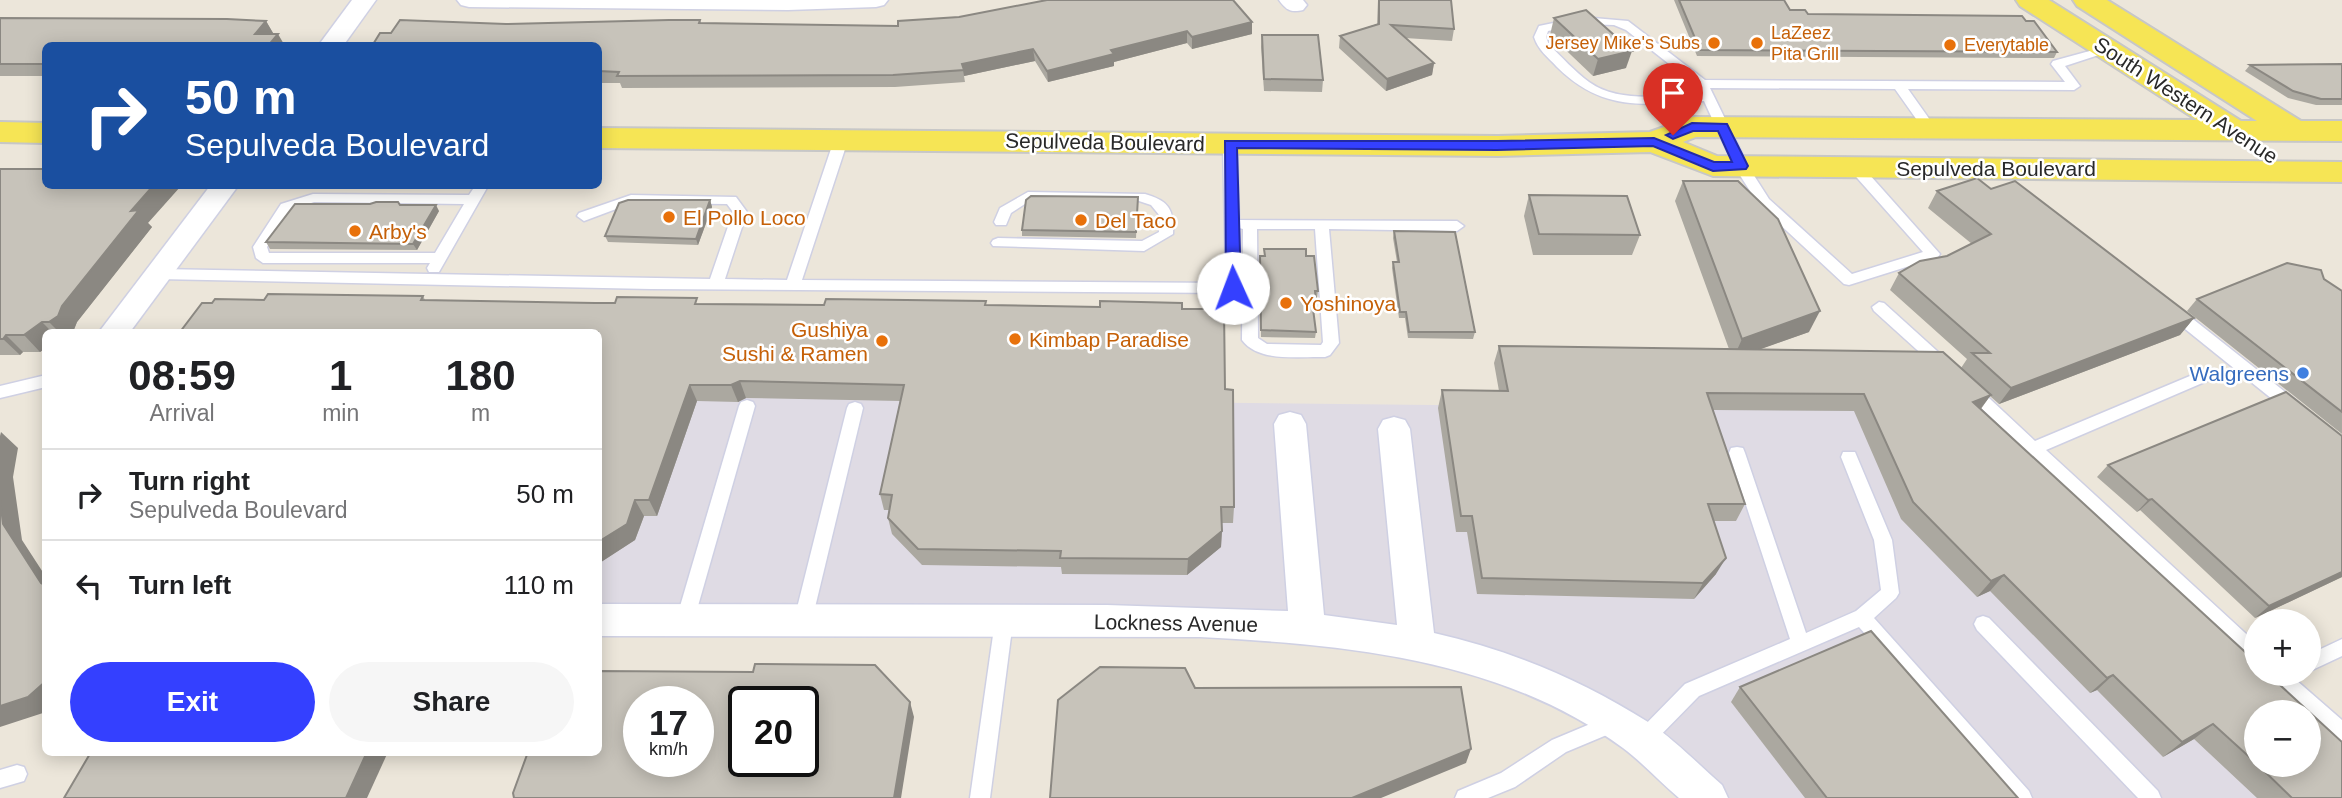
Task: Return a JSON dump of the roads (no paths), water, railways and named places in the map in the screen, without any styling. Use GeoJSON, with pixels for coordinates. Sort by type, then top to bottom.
{"type":"FeatureCollection","features":[{"type":"Feature","properties":{"kind":"main road","name":"South Western Avenue"},"geometry":{"type":"LineString","coordinates":[[2030,0],[2342,200]]}},
{"type":"Feature","properties":{"kind":"main road","name":"South Western Avenue"},"geometry":{"type":"LineString","coordinates":[[2087,0],[2342,161]]}},
{"type":"Feature","properties":{"kind":"main road","name":"Sepulveda Boulevard"},"geometry":{"type":"LineString","coordinates":[[602,138],[1497,146],[1654,142],[1692,127],[2342,131]]}},
{"type":"Feature","properties":{"kind":"main road"},"geometry":{"type":"LineString","coordinates":[[0,132],[42,133]]}},
{"type":"Feature","properties":{"kind":"main road","name":"Sepulveda Boulevard"},"geometry":{"type":"LineString","coordinates":[[1654,142],[1713,166],[2342,172]]}},
{"type":"Feature","properties":{"kind":"street"},"geometry":{"type":"LineString","coordinates":[[333,42],[364,0]]}},
{"type":"Feature","properties":{"kind":"street"},"geometry":{"type":"LineString","coordinates":[[469,0],[788,3],[876,0]]}},
{"type":"Feature","properties":{"kind":"street"},"geometry":{"type":"LineString","coordinates":[[116,329],[222,189]]}},
{"type":"Feature","properties":{"kind":"street"},"geometry":{"type":"LineString","coordinates":[[1290,424],[1307,626]]}},
{"type":"Feature","properties":{"kind":"street"},"geometry":{"type":"LineString","coordinates":[[1394,429],[1417,643]]}},
{"type":"Feature","properties":{"kind":"street","name":"Lockness Avenue"},"geometry":{"type":"LineString","coordinates":[[602,620],[1193,621],[1307,626],[1417,643],[1465,654],[1540,682],[1629,732],[1683,771],[1707,798]]}},
{"type":"Feature","properties":{"kind":"lane"},"geometry":{"type":"LineString","coordinates":[[1708,97],[1618,99],[1602,95],[1578,79],[1543,46],[1540,37],[1543,29],[1559,22],[1578,20],[1626,24],[1702,84],[1741,166],[1764,202],[1855,285],[1933,254],[1855,167]]}},
{"type":"Feature","properties":{"kind":"lane"},"geometry":{"type":"LineString","coordinates":[[1702,84],[2074,86],[2057,64],[2108,50]]}},
{"type":"Feature","properties":{"kind":"lane"},"geometry":{"type":"LineString","coordinates":[[1899,85],[1929,127]]}},
{"type":"Feature","properties":{"kind":"lane"},"geometry":{"type":"LineString","coordinates":[[793,285],[841,140]]}},
{"type":"Feature","properties":{"kind":"lane"},"geometry":{"type":"LineString","coordinates":[[158,274],[716,284],[1233,288],[1230,144]]}},
{"type":"Feature","properties":{"kind":"lane"},"geometry":{"type":"LineString","coordinates":[[427,279],[479,189]]}},
{"type":"Feature","properties":{"kind":"lane"},"geometry":{"type":"LineString","coordinates":[[998,243],[1144,246],[1166,234],[1167,215],[1156,202],[1140,197],[1028,196],[1005,211],[1001,222]]}},
{"type":"Feature","properties":{"kind":"lane"},"geometry":{"type":"LineString","coordinates":[[439,258],[263,258],[260,247],[286,207],[313,198],[473,200]]}},
{"type":"Feature","properties":{"kind":"lane"},"geometry":{"type":"LineString","coordinates":[[584,216],[631,199],[731,200],[740,212],[716,284]]}},
{"type":"Feature","properties":{"kind":"lane"},"geometry":{"type":"LineString","coordinates":[[1232,224],[1457,226]]}},
{"type":"Feature","properties":{"kind":"lane"},"geometry":{"type":"LineString","coordinates":[[1250,224],[1250,340],[1264,349],[1325,351],[1331,343],[1322,225]]}},
{"type":"Feature","properties":{"kind":"lane"},"geometry":{"type":"LineString","coordinates":[[2162,302],[2310,420]]}},
{"type":"Feature","properties":{"kind":"lane"},"geometry":{"type":"LineString","coordinates":[[1879,307],[2244,644]]}},
{"type":"Feature","properties":{"kind":"lane"},"geometry":{"type":"LineString","coordinates":[[2034,448],[2208,374]]}},
{"type":"Feature","properties":{"kind":"lane"},"geometry":{"type":"LineString","coordinates":[[0,391],[42,382]]}},
{"type":"Feature","properties":{"kind":"lane"},"geometry":{"type":"LineString","coordinates":[[685,620],[747,406]]}},
{"type":"Feature","properties":{"kind":"lane"},"geometry":{"type":"LineString","coordinates":[[803,620],[855,408]]}},
{"type":"Feature","properties":{"kind":"lane"},"geometry":{"type":"LineString","coordinates":[[1737,453],[1800,642]]}},
{"type":"Feature","properties":{"kind":"lane"},"geometry":{"type":"LineString","coordinates":[[1465,798],[1508,780],[1559,746],[1629,732],[1692,690],[1862,617],[1891,593],[1883,540],[1849,457]]}},
{"type":"Feature","properties":{"kind":"lane"},"geometry":{"type":"LineString","coordinates":[[1862,617],[2022,798]]}},
{"type":"Feature","properties":{"kind":"lane"},"geometry":{"type":"LineString","coordinates":[[980,798],[1004,621]]}},
{"type":"Feature","properties":{"kind":"lane"},"geometry":{"type":"LineString","coordinates":[[1983,624],[2151,798]]}},
{"type":"Feature","properties":{"kind":"lane"},"geometry":{"type":"LineString","coordinates":[[2321,658],[2342,647]]}},
{"type":"Feature","properties":{"kind":"lane"},"geometry":{"type":"LineString","coordinates":[[2294,686],[2342,732]]}},
{"type":"Feature","properties":{"kind":"place","name":"Jersey Mike's Subs"},"geometry":{"type":"Point","coordinates":[1714,43]}},
{"type":"Feature","properties":{"kind":"place","name":"LaZeez Pita Grill"},"geometry":{"type":"Point","coordinates":[1757,43]}},
{"type":"Feature","properties":{"kind":"place","name":"Everytable"},"geometry":{"type":"Point","coordinates":[1950,45]}},
{"type":"Feature","properties":{"kind":"place","name":"El Pollo Loco"},"geometry":{"type":"Point","coordinates":[669,217]}},
{"type":"Feature","properties":{"kind":"place","name":"Del Taco"},"geometry":{"type":"Point","coordinates":[1081,220]}},
{"type":"Feature","properties":{"kind":"place","name":"Arby's"},"geometry":{"type":"Point","coordinates":[355,231]}},
{"type":"Feature","properties":{"kind":"place","name":"Yoshinoya"},"geometry":{"type":"Point","coordinates":[1286,303]}},
{"type":"Feature","properties":{"kind":"place","name":"Kimbap Paradise"},"geometry":{"type":"Point","coordinates":[1015,339]}},
{"type":"Feature","properties":{"kind":"place","name":"Gushiya Sushi & Ramen"},"geometry":{"type":"Point","coordinates":[882,341]}},
{"type":"Feature","properties":{"kind":"place","name":"Walgreens"},"geometry":{"type":"Point","coordinates":[2303,373]}}]}
